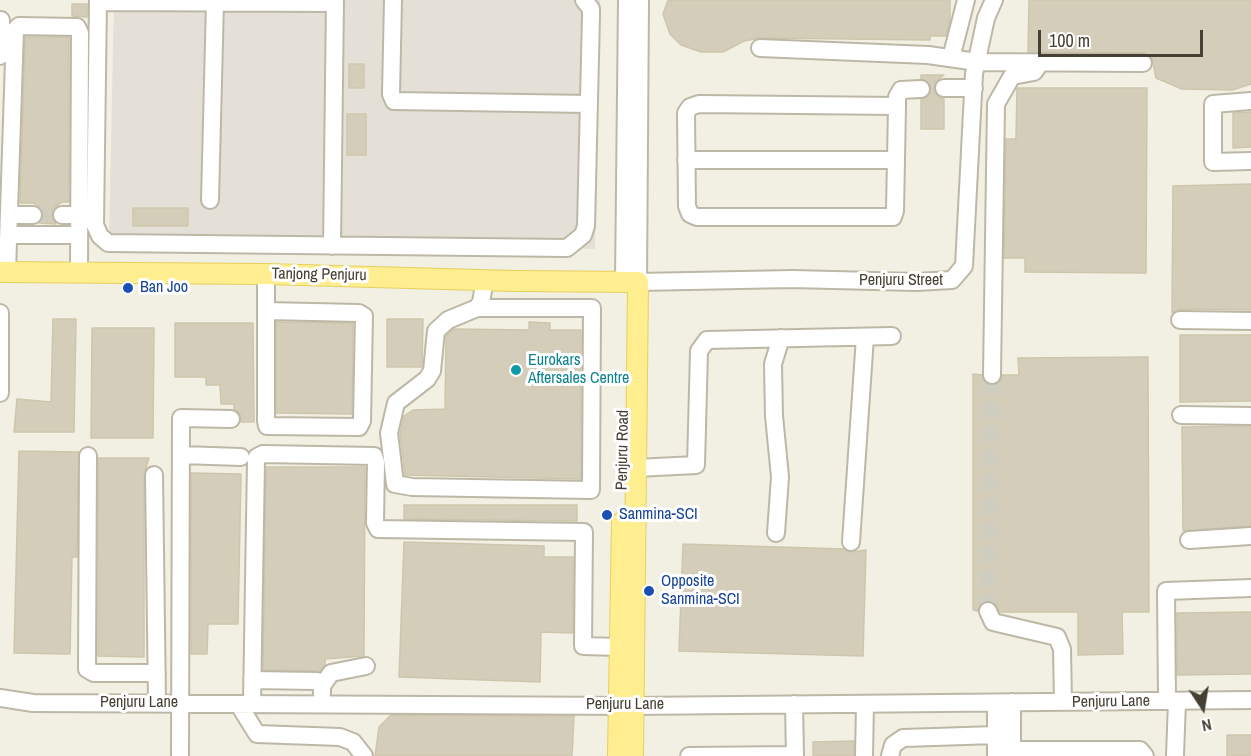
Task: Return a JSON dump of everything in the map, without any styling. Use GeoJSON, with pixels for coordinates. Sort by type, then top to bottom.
{"type":"FeatureCollection","features":[{"type":"Feature","properties":{"kind":"main road","name":"Tanjong Penjuru"},"geometry":{"type":"LineString","coordinates":[[3,272],[266,274],[631,282]]}},
{"type":"Feature","properties":{"kind":"main road","name":"Penjuru Road"},"geometry":{"type":"LineString","coordinates":[[618,756],[626,706],[636,468],[631,282]]}},
{"type":"Feature","properties":{"kind":"main road","name":"Penjuru Road"},"geometry":{"type":"LineString","coordinates":[[631,282],[619,647],[633,756]]}},
{"type":"Feature","properties":{"kind":"street"},"geometry":{"type":"LineString","coordinates":[[393,0],[391,94],[394,101],[589,104]]}},
{"type":"Feature","properties":{"kind":"street"},"geometry":{"type":"LineString","coordinates":[[332,246],[335,2],[98,1],[95,225],[103,240],[116,244],[332,246],[567,248],[583,235],[586,226],[591,9],[584,0]]}},
{"type":"Feature","properties":{"kind":"street","name":"Penjuru Road"},"geometry":{"type":"LineString","coordinates":[[627,0],[631,282]]}},
{"type":"Feature","properties":{"kind":"street","name":"Penjuru Road"},"geometry":{"type":"LineString","coordinates":[[631,282],[640,0]]}},
{"type":"Feature","properties":{"kind":"street"},"geometry":{"type":"LineString","coordinates":[[951,58],[966,0]]}},
{"type":"Feature","properties":{"kind":"street"},"geometry":{"type":"LineString","coordinates":[[975,74],[986,18],[994,0]]}},
{"type":"Feature","properties":{"kind":"street"},"geometry":{"type":"LineString","coordinates":[[210,200],[215,2]]}},
{"type":"Feature","properties":{"kind":"street"},"geometry":{"type":"LineString","coordinates":[[0,56],[1,20]]}},
{"type":"Feature","properties":{"kind":"street"},"geometry":{"type":"LineString","coordinates":[[3,272],[10,235],[15,30],[19,26],[77,27],[80,30],[71,215],[79,235],[79,272]]}},
{"type":"Feature","properties":{"kind":"street"},"geometry":{"type":"LineString","coordinates":[[760,48],[951,58],[975,74]]}},
{"type":"Feature","properties":{"kind":"street"},"geometry":{"type":"LineString","coordinates":[[992,375],[996,104],[1012,76],[1034,72],[1041,62]]}},
{"type":"Feature","properties":{"kind":"street"},"geometry":{"type":"LineString","coordinates":[[944,88],[975,74],[1041,62],[1143,63]]}},
{"type":"Feature","properties":{"kind":"street","name":"Penjuru Street"},"geometry":{"type":"LineString","coordinates":[[631,282],[952,280],[964,266],[967,256],[975,74]]}},
{"type":"Feature","properties":{"kind":"street"},"geometry":{"type":"LineString","coordinates":[[897,106],[699,104],[690,107],[686,113],[686,160],[687,206],[690,214],[697,217],[884,219],[892,217],[895,211],[897,106],[897,97],[901,90],[921,89]]}},
{"type":"Feature","properties":{"kind":"street"},"geometry":{"type":"LineString","coordinates":[[1251,101],[1213,104],[1213,162],[1251,161]]}},
{"type":"Feature","properties":{"kind":"street"},"geometry":{"type":"LineString","coordinates":[[686,160],[896,160]]}},
{"type":"Feature","properties":{"kind":"street"},"geometry":{"type":"LineString","coordinates":[[10,214],[33,215]]}},
{"type":"Feature","properties":{"kind":"street"},"geometry":{"type":"LineString","coordinates":[[10,235],[79,235]]}},
{"type":"Feature","properties":{"kind":"street"},"geometry":{"type":"LineString","coordinates":[[266,274],[266,311],[267,426],[359,427],[362,421],[364,316],[359,313],[266,311]]}},
{"type":"Feature","properties":{"kind":"street"},"geometry":{"type":"LineString","coordinates":[[477,308],[592,308],[591,490],[412,487],[395,484],[389,433],[396,403],[428,379],[432,371],[434,340],[440,327],[477,308],[482,302],[485,280]]}},
{"type":"Feature","properties":{"kind":"street"},"geometry":{"type":"LineString","coordinates":[[0,313],[0,393]]}},
{"type":"Feature","properties":{"kind":"street"},"geometry":{"type":"LineString","coordinates":[[1180,320],[1251,321]]}},
{"type":"Feature","properties":{"kind":"street"},"geometry":{"type":"LineString","coordinates":[[636,468],[696,465],[699,351],[706,340],[892,336]]}},
{"type":"Feature","properties":{"kind":"street"},"geometry":{"type":"LineString","coordinates":[[851,542],[865,337]]}},
{"type":"Feature","properties":{"kind":"street"},"geometry":{"type":"LineString","coordinates":[[776,533],[780,477],[774,416],[773,364],[781,339]]}},
{"type":"Feature","properties":{"kind":"street"},"geometry":{"type":"LineString","coordinates":[[1181,416],[1251,416]]}},
{"type":"Feature","properties":{"kind":"street"},"geometry":{"type":"LineString","coordinates":[[180,756],[181,418],[231,419]]}},
{"type":"Feature","properties":{"kind":"street"},"geometry":{"type":"LineString","coordinates":[[364,756],[353,742],[340,737],[257,734],[245,704],[252,680],[256,457],[262,454],[374,456],[376,462],[375,523],[378,529],[584,532],[583,646],[619,647]]}},
{"type":"Feature","properties":{"kind":"street"},"geometry":{"type":"LineString","coordinates":[[180,455],[241,457]]}},
{"type":"Feature","properties":{"kind":"street"},"geometry":{"type":"LineString","coordinates":[[88,456],[87,669],[94,672],[157,673]]}},
{"type":"Feature","properties":{"kind":"street"},"geometry":{"type":"LineString","coordinates":[[154,475],[157,703]]}},
{"type":"Feature","properties":{"kind":"street"},"geometry":{"type":"LineString","coordinates":[[1189,540],[1251,536]]}},
{"type":"Feature","properties":{"kind":"street"},"geometry":{"type":"LineString","coordinates":[[1175,756],[1166,591],[1251,588]]}},
{"type":"Feature","properties":{"kind":"street"},"geometry":{"type":"LineString","coordinates":[[988,611],[993,622],[1057,637],[1062,649],[1063,702]]}},
{"type":"Feature","properties":{"kind":"street"},"geometry":{"type":"LineString","coordinates":[[322,704],[322,686],[331,673],[366,666]]}},
{"type":"Feature","properties":{"kind":"street"},"geometry":{"type":"LineString","coordinates":[[252,680],[317,681],[322,686]]}},
{"type":"Feature","properties":{"kind":"street","name":"Penjuru Lane"},"geometry":{"type":"LineString","coordinates":[[0,698],[33,703],[626,706],[1251,700]]}},
{"type":"Feature","properties":{"kind":"street"},"geometry":{"type":"LineString","coordinates":[[996,756],[996,735],[1004,703]]}},
{"type":"Feature","properties":{"kind":"street"},"geometry":{"type":"LineString","coordinates":[[1004,703],[1012,753],[1140,750],[1145,756]]}},
{"type":"Feature","properties":{"kind":"street"},"geometry":{"type":"LineString","coordinates":[[689,756],[795,755],[794,704]]}},
{"type":"Feature","properties":{"kind":"street"},"geometry":{"type":"LineString","coordinates":[[864,756],[865,704]]}},
{"type":"Feature","properties":{"kind":"street"},"geometry":{"type":"LineString","coordinates":[[890,756],[893,745],[903,738],[996,735]]}},
{"type":"Feature","properties":{"kind":"shaded area"},"geometry":{"type":"Polygon","coordinates":[[[114,0],[600,0],[595,249],[109,241],[114,0]]]}},
{"type":"Feature","properties":{"kind":"building"},"geometry":{"type":"Polygon","coordinates":[[[668,0],[950,0],[950,19],[946,36],[930,36],[930,40],[760,38],[744,41],[723,52],[701,52],[681,45],[670,34],[663,14],[668,0]]]}},
{"type":"Feature","properties":{"kind":"building"},"geometry":{"type":"Polygon","coordinates":[[[1029,0],[1251,0],[1251,84],[1232,90],[1182,89],[1156,78],[1152,58],[1144,53],[1028,52],[1029,0]]]}},
{"type":"Feature","properties":{"kind":"building"},"geometry":{"type":"Polygon","coordinates":[[[72,4],[87,4],[87,17],[72,16],[72,4]]]}},
{"type":"Feature","properties":{"kind":"building"},"geometry":{"type":"Polygon","coordinates":[[[25,37],[69,37],[69,202],[62,202],[53,209],[52,216],[56,224],[39,223],[43,216],[42,209],[33,203],[20,203],[25,37]]]}},
{"type":"Feature","properties":{"kind":"building"},"geometry":{"type":"Polygon","coordinates":[[[349,64],[364,64],[364,88],[349,88],[349,64]]]}},
{"type":"Feature","properties":{"kind":"building"},"geometry":{"type":"Polygon","coordinates":[[[921,75],[944,75],[935,82],[934,89],[938,97],[944,99],[944,129],[921,129],[921,100],[927,97],[931,89],[929,83],[921,79],[921,75]]]}},
{"type":"Feature","properties":{"kind":"building"},"geometry":{"type":"Polygon","coordinates":[[[1017,88],[1147,88],[1146,273],[1025,272],[1025,258],[1004,258],[1006,139],[1016,139],[1017,88]]]}},
{"type":"Feature","properties":{"kind":"building"},"geometry":{"type":"Polygon","coordinates":[[[1251,112],[1251,147],[1233,148],[1233,113],[1251,112]]]}},
{"type":"Feature","properties":{"kind":"building"},"geometry":{"type":"Polygon","coordinates":[[[347,114],[366,114],[366,155],[347,155],[347,114]]]}},
{"type":"Feature","properties":{"kind":"building"},"geometry":{"type":"Polygon","coordinates":[[[1251,184],[1251,310],[1180,309],[1172,313],[1173,186],[1251,184]]]}},
{"type":"Feature","properties":{"kind":"building"},"geometry":{"type":"Polygon","coordinates":[[[133,208],[188,208],[188,226],[133,226],[133,208]]]}},
{"type":"Feature","properties":{"kind":"building"},"geometry":{"type":"Polygon","coordinates":[[[53,319],[76,319],[74,432],[14,432],[17,399],[51,402],[53,319]]]}},
{"type":"Feature","properties":{"kind":"building"},"geometry":{"type":"Polygon","coordinates":[[[387,319],[423,319],[422,367],[387,367],[387,319]]]}},
{"type":"Feature","properties":{"kind":"building"},"geometry":{"type":"Polygon","coordinates":[[[276,322],[353,323],[352,414],[276,413],[276,322]]]}},
{"type":"Feature","properties":{"kind":"building","name":"Eurokars Aftersales Centre"},"geometry":{"type":"Polygon","coordinates":[[[529,322],[550,323],[550,330],[581,330],[581,479],[405,475],[400,434],[404,416],[413,410],[445,409],[446,336],[454,329],[529,330],[529,322]]]}},
{"type":"Feature","properties":{"kind":"building"},"geometry":{"type":"Polygon","coordinates":[[[175,323],[253,323],[254,422],[241,422],[240,414],[234,409],[234,404],[221,404],[220,385],[206,385],[206,377],[175,377],[175,323]]]}},
{"type":"Feature","properties":{"kind":"building"},"geometry":{"type":"Polygon","coordinates":[[[92,328],[154,328],[153,438],[91,438],[92,328]]]}},
{"type":"Feature","properties":{"kind":"building"},"geometry":{"type":"Polygon","coordinates":[[[1180,335],[1251,335],[1251,401],[1180,402],[1180,335]]]}},
{"type":"Feature","properties":{"kind":"building"},"geometry":{"type":"Polygon","coordinates":[[[1148,357],[1149,612],[1122,612],[1123,654],[1078,655],[1078,612],[1000,612],[995,603],[988,601],[980,604],[978,611],[973,610],[973,374],[982,375],[986,384],[992,385],[1001,381],[1002,375],[1019,375],[1018,358],[1148,357]]]}},
{"type":"Feature","properties":{"kind":"building"},"geometry":{"type":"Polygon","coordinates":[[[1251,426],[1251,526],[1183,531],[1182,427],[1251,426]]]}},
{"type":"Feature","properties":{"kind":"building"},"geometry":{"type":"Polygon","coordinates":[[[19,451],[79,452],[77,557],[72,557],[70,654],[14,653],[19,451]]]}},
{"type":"Feature","properties":{"kind":"building"},"geometry":{"type":"Polygon","coordinates":[[[98,458],[149,458],[144,475],[144,657],[98,656],[98,458]]]}},
{"type":"Feature","properties":{"kind":"building"},"geometry":{"type":"Polygon","coordinates":[[[266,467],[365,467],[364,656],[325,659],[325,665],[319,671],[263,670],[266,467]]]}},
{"type":"Feature","properties":{"kind":"building"},"geometry":{"type":"Polygon","coordinates":[[[191,473],[241,474],[238,624],[208,624],[207,654],[191,654],[191,473]]]}},
{"type":"Feature","properties":{"kind":"building"},"geometry":{"type":"Polygon","coordinates":[[[404,505],[577,505],[577,521],[404,519],[404,505]]]}},
{"type":"Feature","properties":{"kind":"building"},"geometry":{"type":"Polygon","coordinates":[[[404,542],[544,546],[544,557],[573,557],[573,633],[541,632],[540,682],[399,677],[404,542]]]}},
{"type":"Feature","properties":{"kind":"building"},"geometry":{"type":"Polygon","coordinates":[[[683,544],[844,549],[851,552],[866,550],[863,656],[679,651],[683,544]]]}},
{"type":"Feature","properties":{"kind":"building"},"geometry":{"type":"Polygon","coordinates":[[[1251,612],[1251,674],[1177,675],[1177,613],[1251,612]]]}},
{"type":"Feature","properties":{"kind":"building"},"geometry":{"type":"Polygon","coordinates":[[[391,715],[574,716],[572,756],[375,756],[379,727],[391,715]]]}},
{"type":"Feature","properties":{"kind":"building"},"geometry":{"type":"Polygon","coordinates":[[[1227,735],[1251,735],[1251,756],[1227,756],[1227,735]]]}},
{"type":"Feature","properties":{"kind":"building"},"geometry":{"type":"Polygon","coordinates":[[[854,741],[854,756],[813,756],[813,742],[854,741]]]}},
{"type":"Feature","properties":{"kind":"tunnel"},"geometry":{"type":"LineString","coordinates":[[33,215],[62,215]]}},
{"type":"Feature","properties":{"kind":"tunnel"},"geometry":{"type":"LineString","coordinates":[[988,611],[992,375]]}},
{"type":"Feature","properties":{"kind":"place","name":"Ban Joo"},"geometry":{"type":"Point","coordinates":[128,288]}},
{"type":"Feature","properties":{"kind":"place","name":"Eurokars Aftersales Centre"},"geometry":{"type":"Point","coordinates":[516,370]}},
{"type":"Feature","properties":{"kind":"place","name":"Sanmina-SCI"},"geometry":{"type":"Point","coordinates":[607,515]}},
{"type":"Feature","properties":{"kind":"place","name":"Opposite Sanmina-SCI"},"geometry":{"type":"Point","coordinates":[649,591]}}]}
